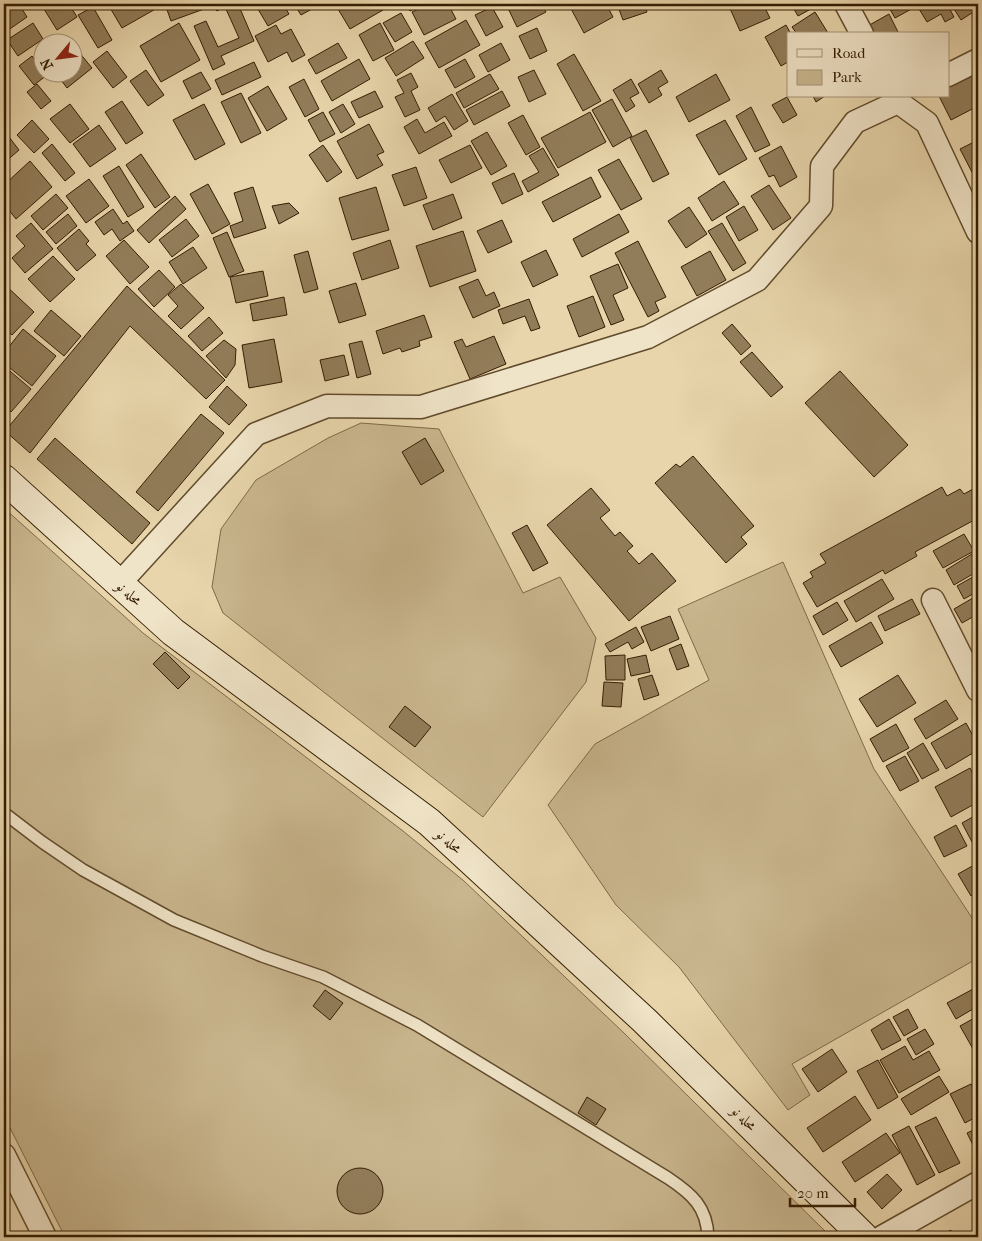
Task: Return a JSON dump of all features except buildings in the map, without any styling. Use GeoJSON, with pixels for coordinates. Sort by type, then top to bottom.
{"type":"FeatureCollection","features":[{"type":"Feature","properties":{"kind":"street"},"geometry":{"type":"LineString","coordinates":[[846,4],[861,32]]}},
{"type":"Feature","properties":{"kind":"street"},"geometry":{"type":"LineString","coordinates":[[950,75],[978,60]]}},
{"type":"Feature","properties":{"kind":"street"},"geometry":{"type":"LineString","coordinates":[[119,584],[256,434],[327,406],[421,407],[648,337],[757,280],[820,206],[822,166],[855,122],[901,98],[927,123],[978,232]]}},
{"type":"Feature","properties":{"kind":"street","name":"محله نو"},"geometry":{"type":"LineString","coordinates":[[4,479],[173,632],[429,822],[646,1021],[864,1237]]}},
{"type":"Feature","properties":{"kind":"street"},"geometry":{"type":"LineString","coordinates":[[933,600],[978,690]]}},
{"type":"Feature","properties":{"kind":"street"},"geometry":{"type":"LineString","coordinates":[[4,1155],[45,1237]]}},
{"type":"Feature","properties":{"kind":"street"},"geometry":{"type":"LineString","coordinates":[[882,1237],[978,1183]]}},
{"type":"Feature","properties":{"kind":"lane"},"geometry":{"type":"LineString","coordinates":[[4,813],[83,870],[127,896],[174,920],[262,956],[323,977],[417,1025],[689,1192],[702,1209],[708,1237]]}},
{"type":"Feature","properties":{"kind":"green space"},"geometry":{"type":"Polygon","coordinates":[[[361,423],[439,429],[523,593],[560,577],[596,638],[586,682],[483,817],[223,613],[212,587],[221,529],[256,480],[328,438],[361,423]]]}},
{"type":"Feature","properties":{"kind":"green space"},"geometry":{"type":"Polygon","coordinates":[[[4,508],[143,633],[403,831],[464,881],[625,1034],[831,1237],[65,1237],[4,1116],[4,508]]]}},
{"type":"Feature","properties":{"kind":"green space"},"geometry":{"type":"Polygon","coordinates":[[[783,562],[874,769],[978,927],[978,958],[792,1064],[810,1095],[788,1110],[679,967],[616,905],[548,805],[595,744],[709,680],[678,609],[783,562]]]}}]}
